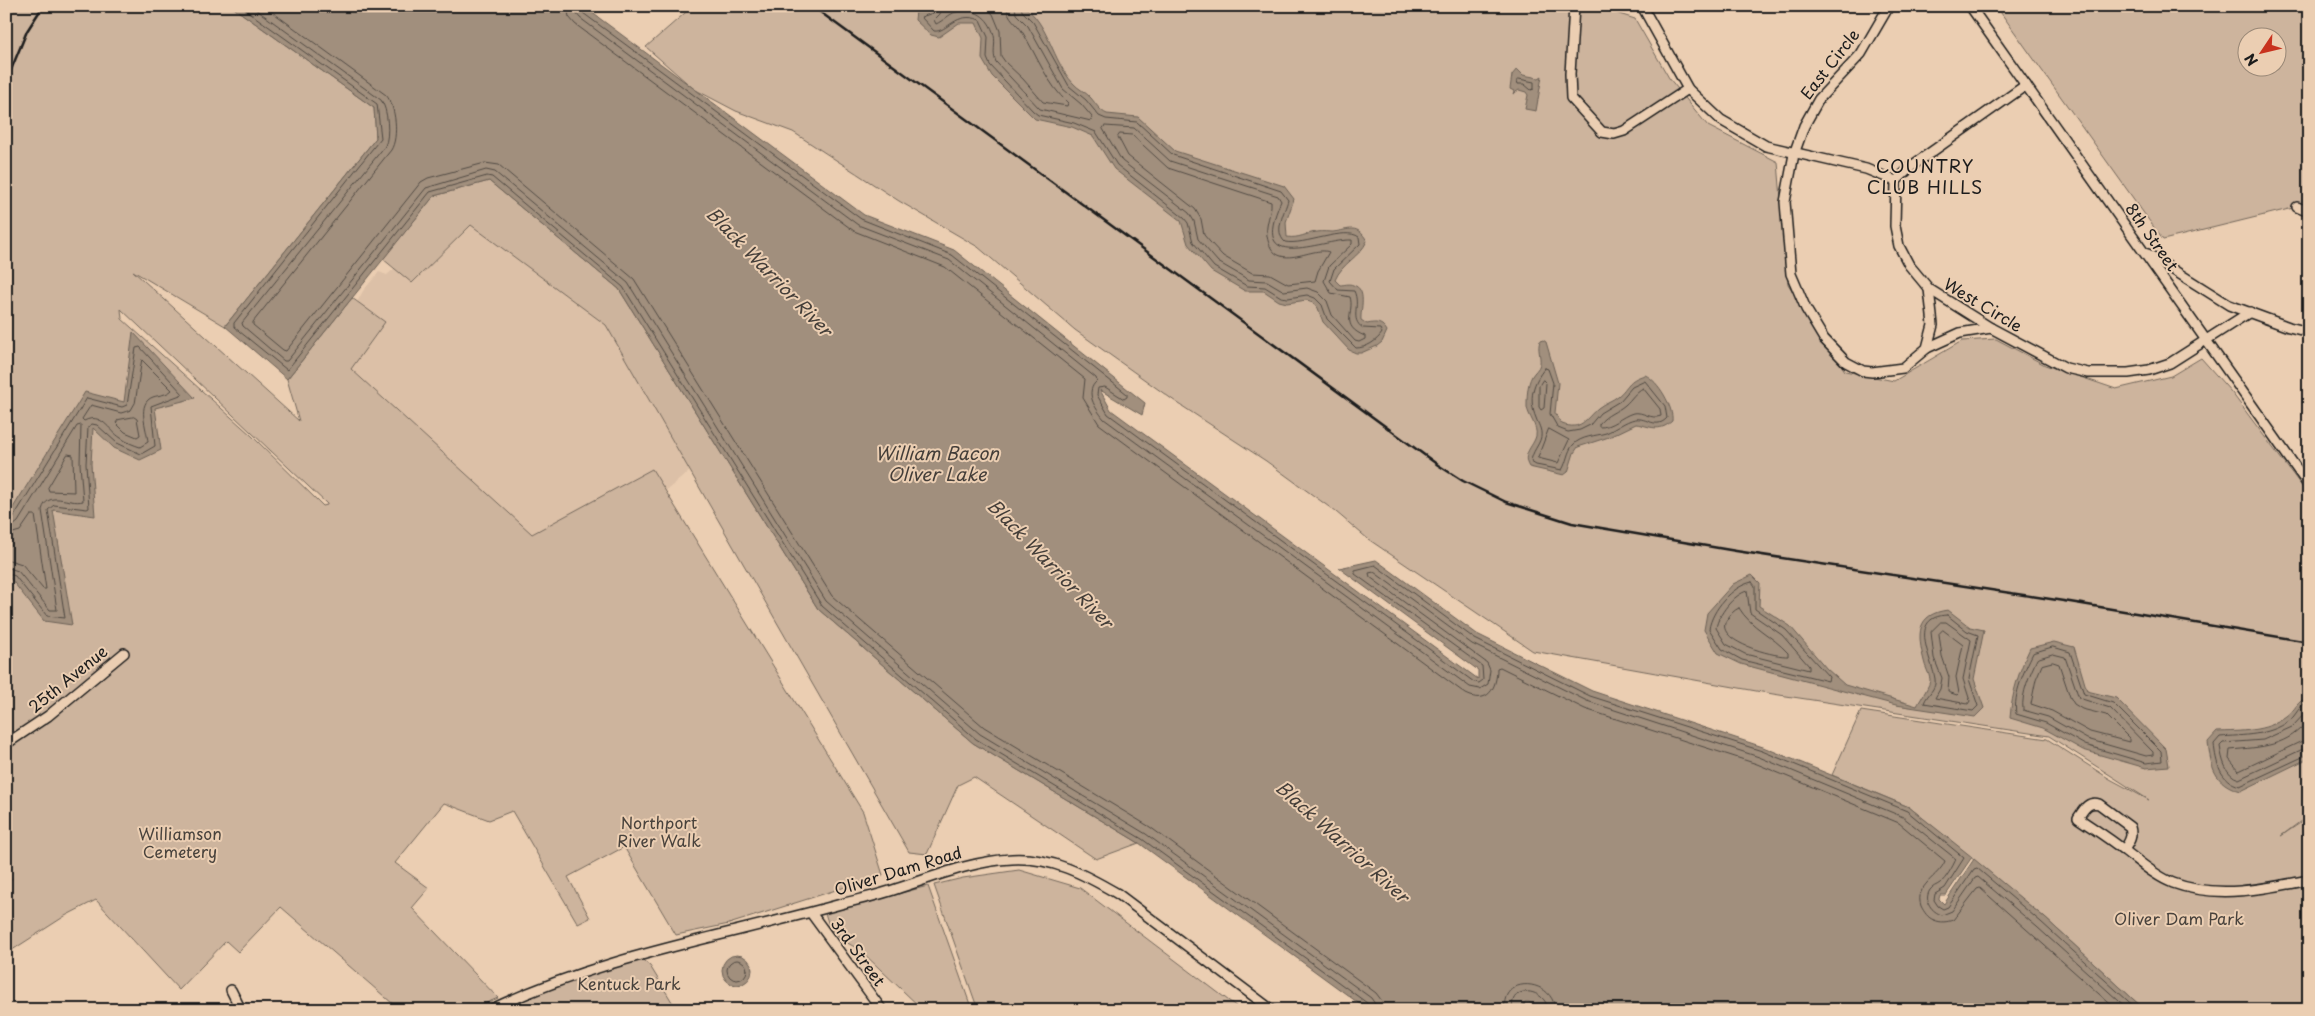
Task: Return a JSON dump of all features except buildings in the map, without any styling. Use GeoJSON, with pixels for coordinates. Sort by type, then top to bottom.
{"type":"FeatureCollection","features":[{"type":"Feature","properties":{"kind":"street"},"geometry":{"type":"LineString","coordinates":[[1574,6],[1570,74],[1571,98],[1602,132],[1614,134],[1624,131],[1688,89]]}},
{"type":"Feature","properties":{"kind":"street"},"geometry":{"type":"LineString","coordinates":[[1642,6],[1688,89],[1706,108],[1724,121],[1766,146],[1794,154],[1866,169],[1896,181],[1913,165],[2026,84]]}},
{"type":"Feature","properties":{"kind":"street","name":"East Circle"},"geometry":{"type":"LineString","coordinates":[[1889,6],[1861,54],[1819,99],[1804,126],[1794,154],[1785,202],[1791,274],[1806,309],[1824,339],[1846,362],[1858,369],[1872,372],[1903,368],[1927,348],[1960,333],[1991,328]]}},
{"type":"Feature","properties":{"kind":"street","name":"8th Street"},"geometry":{"type":"LineString","coordinates":[[1970,6],[2309,486]]}},
{"type":"Feature","properties":{"kind":"street","name":"West Circle"},"geometry":{"type":"LineString","coordinates":[[1896,181],[1895,226],[1899,246],[1909,265],[1929,289],[1991,328],[2057,365],[2088,372],[2140,372],[2159,367],[2206,341],[2250,312]]}},
{"type":"Feature","properties":{"kind":"street"},"geometry":{"type":"LineString","coordinates":[[2296,207],[2309,212]]}},
{"type":"Feature","properties":{"kind":"street"},"geometry":{"type":"LineString","coordinates":[[2144,252],[2229,305],[2288,327],[2309,332]]}},
{"type":"Feature","properties":{"kind":"street"},"geometry":{"type":"LineString","coordinates":[[1927,348],[1933,325],[1929,289]]}},
{"type":"Feature","properties":{"kind":"street","name":"25th Avenue"},"geometry":{"type":"LineString","coordinates":[[6,744],[48,716],[124,653]]}},
{"type":"Feature","properties":{"kind":"street"},"geometry":{"type":"LineString","coordinates":[[2124,850],[2132,833],[2130,827],[2099,804],[2093,802],[2088,805],[2078,818],[2150,870],[2171,882],[2195,889],[2219,892],[2279,886],[2309,880]]}},
{"type":"Feature","properties":{"kind":"street","name":"Oliver Dam Road"},"geometry":{"type":"LineString","coordinates":[[490,1010],[591,969],[898,889],[958,867],[1011,859],[1037,860],[1063,865],[1091,878],[1118,894],[1272,1010]]}},
{"type":"Feature","properties":{"kind":"street","name":"3rd Street"},"geometry":{"type":"LineString","coordinates":[[811,912],[882,1010]]}},
{"type":"Feature","properties":{"kind":"street"},"geometry":{"type":"LineString","coordinates":[[231,990],[241,1010]]}},
{"type":"Feature","properties":{"kind":"shaded area"},"geometry":{"type":"Polygon","coordinates":[[[454,199],[626,289],[707,457],[546,589],[322,356],[343,329],[363,291],[379,272],[387,275],[396,267],[454,199]]]}},
{"type":"Feature","properties":{"kind":"green space"},"geometry":{"type":"Polygon","coordinates":[[[6,6],[231,6],[374,108],[376,138],[225,326],[133,271],[299,421],[287,379],[352,298],[385,322],[351,369],[532,534],[652,469],[863,812],[883,875],[729,924],[676,935],[624,847],[568,877],[590,918],[578,924],[512,811],[489,820],[444,803],[395,863],[429,888],[412,908],[498,998],[470,1010],[400,1010],[281,907],[238,952],[226,941],[179,990],[96,900],[65,916],[6,954],[6,883],[12,879],[6,867],[6,6]],[[121,309],[122,319],[251,435],[323,506],[327,504],[121,309]]]}},
{"type":"Feature","properties":{"kind":"green space","name":"Oliver Dam Park"},"geometry":{"type":"Polygon","coordinates":[[[693,6],[1353,6],[1361,12],[1368,6],[1594,6],[1635,19],[1669,78],[1708,126],[1778,162],[1788,284],[1845,371],[1894,381],[1962,341],[1996,339],[2045,365],[2116,389],[2171,376],[2201,358],[2232,393],[2309,496],[2309,815],[2281,836],[2309,817],[2309,1002],[2303,1010],[2145,1010],[2045,918],[1909,807],[1832,775],[1861,711],[2047,739],[2110,779],[2149,800],[2049,736],[1773,694],[1533,651],[1368,539],[1336,512],[1266,461],[1176,402],[1075,330],[978,247],[899,201],[793,132],[736,111],[694,89],[646,47],[693,6]]]}},
{"type":"Feature","properties":{"kind":"green space"},"geometry":{"type":"Polygon","coordinates":[[[1996,6],[2309,6],[2309,194],[2297,207],[2163,240],[1996,6]]]}},
{"type":"Feature","properties":{"kind":"green space"},"geometry":{"type":"Polygon","coordinates":[[[489,181],[619,289],[818,609],[973,743],[1139,843],[1096,859],[974,777],[958,785],[927,854],[909,852],[606,325],[471,225],[412,283],[383,259],[434,196],[489,181]]]}},
{"type":"Feature","properties":{"kind":"green space"},"geometry":{"type":"Polygon","coordinates":[[[1019,870],[1080,888],[1241,1010],[978,1010],[934,885],[963,878],[1019,870]]]}},
{"type":"Feature","properties":{"kind":"green space"},"geometry":{"type":"Polygon","coordinates":[[[928,886],[972,1010],[923,1010],[860,950],[844,941],[830,929],[825,913],[928,886]]]}},
{"type":"Feature","properties":{"kind":"green space","name":"Kentuck Park"},"geometry":{"type":"Polygon","coordinates":[[[638,956],[650,966],[677,1010],[504,1010],[501,1004],[638,956]]]}},
{"type":"Feature","properties":{"kind":"water","name":"William Bacon Oliver Lake"},"geometry":{"type":"Polygon","coordinates":[[[231,6],[583,6],[864,215],[954,250],[1145,403],[1142,415],[1100,390],[1111,410],[1478,679],[1478,670],[1339,568],[1376,560],[1477,634],[1592,691],[1763,747],[1909,807],[1972,857],[1946,895],[1940,895],[1939,899],[1944,904],[1974,859],[2045,918],[2145,1010],[1539,1010],[1529,1002],[1525,1002],[1524,1006],[1529,1010],[1368,1010],[1139,843],[973,743],[818,609],[619,289],[489,181],[434,196],[287,379],[225,326],[376,138],[374,108],[231,6]]]}},
{"type":"Feature","properties":{"kind":"water"},"geometry":{"type":"Polygon","coordinates":[[[946,6],[1023,6],[1039,22],[1066,74],[1105,113],[1138,117],[1175,151],[1284,186],[1294,199],[1286,222],[1287,237],[1349,229],[1360,232],[1367,241],[1364,247],[1342,269],[1335,280],[1340,285],[1351,284],[1358,287],[1362,295],[1361,320],[1367,324],[1376,323],[1383,326],[1387,331],[1382,342],[1361,353],[1356,353],[1349,350],[1323,322],[1318,308],[1313,302],[1307,300],[1287,303],[1279,301],[1264,291],[1245,291],[1211,271],[1188,244],[1181,221],[1114,169],[1093,136],[1072,127],[1035,119],[992,76],[982,59],[983,38],[976,23],[959,23],[939,37],[931,35],[915,20],[916,11],[946,6]]]}},
{"type":"Feature","properties":{"kind":"water"},"geometry":{"type":"Polygon","coordinates":[[[1517,69],[1523,75],[1539,78],[1542,76],[1536,111],[1525,109],[1528,95],[1526,92],[1519,90],[1513,94],[1514,91],[1510,89],[1512,75],[1517,69]]]}},
{"type":"Feature","properties":{"kind":"water"},"geometry":{"type":"Polygon","coordinates":[[[133,332],[195,398],[155,408],[161,450],[140,460],[114,448],[93,428],[91,464],[95,516],[53,510],[72,625],[44,621],[11,579],[6,578],[6,519],[85,392],[124,402],[133,332]]]}},
{"type":"Feature","properties":{"kind":"water"},"geometry":{"type":"Polygon","coordinates":[[[1543,340],[1546,342],[1558,383],[1555,413],[1562,424],[1574,426],[1583,423],[1598,408],[1622,393],[1631,381],[1645,375],[1660,388],[1668,402],[1672,421],[1659,428],[1636,424],[1609,437],[1578,447],[1568,472],[1564,475],[1529,467],[1526,458],[1535,440],[1536,432],[1527,407],[1528,391],[1530,380],[1540,364],[1539,344],[1543,340]]]}},
{"type":"Feature","properties":{"kind":"water"},"geometry":{"type":"Polygon","coordinates":[[[1752,575],[1760,583],[1759,606],[1790,626],[1827,669],[1845,685],[1917,706],[1930,681],[1920,642],[1921,627],[1924,621],[1937,612],[1948,610],[1970,627],[1984,630],[1974,679],[1984,708],[1975,717],[1896,705],[1741,664],[1718,653],[1704,630],[1707,613],[1733,584],[1752,575]]]}},
{"type":"Feature","properties":{"kind":"water"},"geometry":{"type":"Polygon","coordinates":[[[2054,642],[2074,647],[2087,691],[2116,698],[2166,749],[2169,766],[2146,768],[2083,750],[2043,728],[2010,718],[2012,699],[2030,648],[2054,642]]]}},
{"type":"Feature","properties":{"kind":"water"},"geometry":{"type":"Polygon","coordinates":[[[2309,697],[2309,758],[2241,791],[2232,788],[2219,779],[2213,767],[2208,742],[2217,732],[2253,730],[2270,726],[2286,717],[2301,701],[2309,697]]]}},
{"type":"Feature","properties":{"kind":"water"},"geometry":{"type":"Polygon","coordinates":[[[737,955],[748,959],[752,970],[748,981],[737,985],[726,981],[722,970],[726,959],[737,955]]]}},
{"type":"Feature","properties":{"kind":"railway"},"geometry":{"type":"LineString","coordinates":[[6,82],[27,31],[43,6]]}},
{"type":"Feature","properties":{"kind":"railway"},"geometry":{"type":"LineString","coordinates":[[812,6],[1438,465],[1463,481],[1506,502],[1572,523],[1736,551],[2070,602],[2309,642]]}},
{"type":"Feature","properties":{"kind":"district","name":"COUNTRY CLUB HILLS"},"geometry":{"type":"Point","coordinates":[1925,177]}},
{"type":"Feature","properties":{"kind":"water label","name":"Black Warrior River"},"geometry":{"type":"Point","coordinates":[769,272]}},
{"type":"Feature","properties":{"kind":"water label","name":"Black Warrior River"},"geometry":{"type":"Point","coordinates":[1050,564]}},
{"type":"Feature","properties":{"kind":"water label","name":"Black Warrior River"},"geometry":{"type":"Point","coordinates":[1342,842]}},
{"type":"Feature","properties":{"kind":"park label","name":"Northport River Walk"},"geometry":{"type":"Point","coordinates":[659,832]}},
{"type":"Feature","properties":{"kind":"park label","name":"Williamson Cemetery"},"geometry":{"type":"Point","coordinates":[180,843]}}]}
